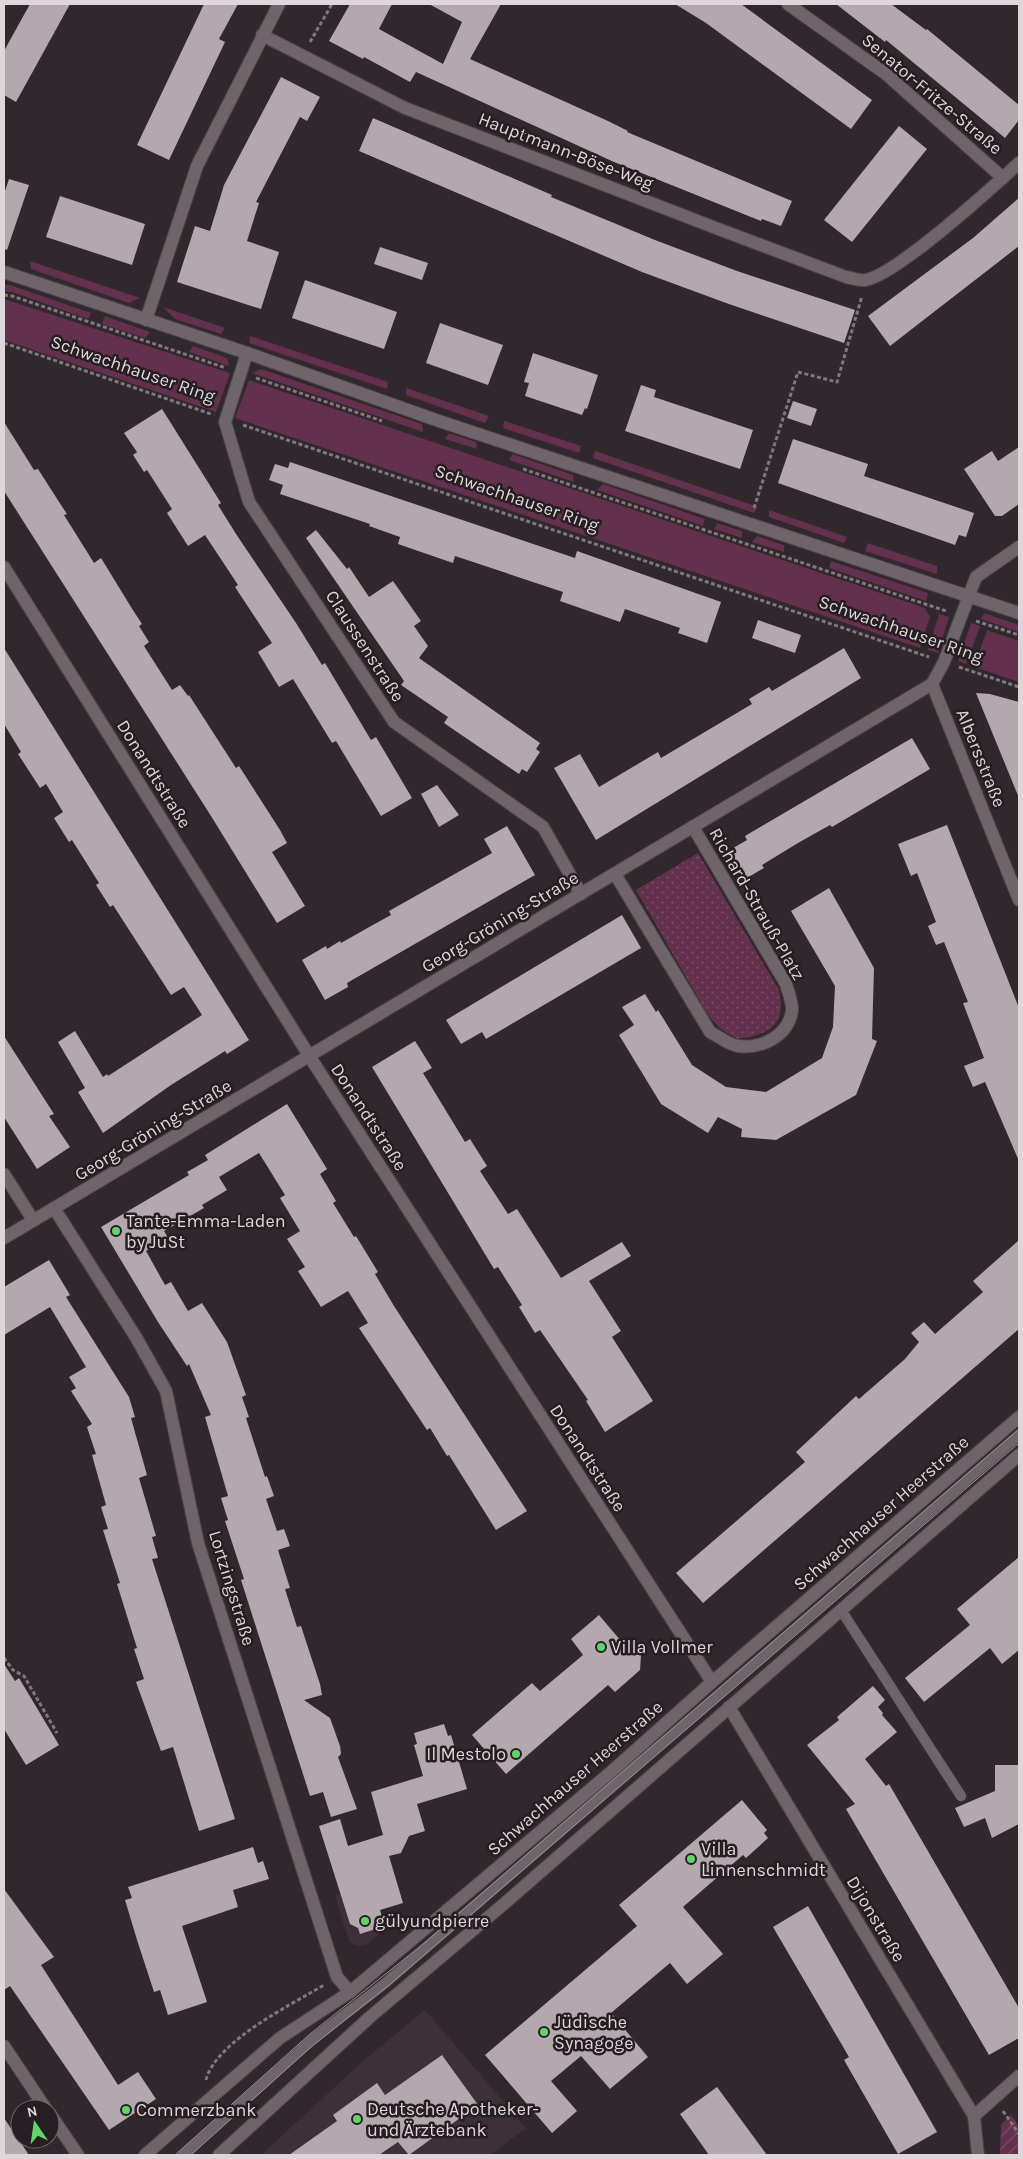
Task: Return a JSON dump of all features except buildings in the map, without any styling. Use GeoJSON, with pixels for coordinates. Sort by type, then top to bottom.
{"type":"FeatureCollection","features":[{"type":"Feature","properties":{"kind":"street"},"geometry":{"type":"LineString","coordinates":[[146,320],[197,166],[279,4]]}},
{"type":"Feature","properties":{"kind":"street","name":"Senator-Fritze-Straße"},"geometry":{"type":"LineString","coordinates":[[788,4],[886,74],[1003,178]]}},
{"type":"Feature","properties":{"kind":"street","name":"Hauptmann-Böse-Weg"},"geometry":{"type":"LineString","coordinates":[[262,35],[406,108],[846,277],[864,280]]}},
{"type":"Feature","properties":{"kind":"street"},"geometry":{"type":"LineString","coordinates":[[864,280],[884,274],[939,232],[1019,163]]}},
{"type":"Feature","properties":{"kind":"street"},"geometry":{"type":"LineString","coordinates":[[4,272],[247,353],[436,420],[749,522],[1019,613]]}},
{"type":"Feature","properties":{"kind":"street"},"geometry":{"type":"LineString","coordinates":[[226,419],[247,353]]}},
{"type":"Feature","properties":{"kind":"street","name":"Claussenstraße"},"geometry":{"type":"LineString","coordinates":[[226,419],[225,422],[249,502],[394,722],[543,827],[581,894]]}},
{"type":"Feature","properties":{"kind":"street"},"geometry":{"type":"LineString","coordinates":[[932,684],[944,662],[976,577],[1019,547]]}},
{"type":"Feature","properties":{"kind":"street","name":"Donandtstraße"},"geometry":{"type":"LineString","coordinates":[[4,567],[310,1057],[712,1682]]}},
{"type":"Feature","properties":{"kind":"street","name":"Georg-Gröning-Straße"},"geometry":{"type":"LineString","coordinates":[[4,1238],[932,684]]}},
{"type":"Feature","properties":{"kind":"street","name":"Albersstraße"},"geometry":{"type":"LineString","coordinates":[[932,684],[1019,900]]}},
{"type":"Feature","properties":{"kind":"street","name":"Richard-Strauß-Platz"},"geometry":{"type":"LineString","coordinates":[[615,874],[710,1032],[736,1046],[757,1045],[776,1038],[787,1023],[792,1010],[786,984],[693,827]]}},
{"type":"Feature","properties":{"kind":"street"},"geometry":{"type":"LineString","coordinates":[[4,1174],[33,1220]]}},
{"type":"Feature","properties":{"kind":"street","name":"Lortzingstraße"},"geometry":{"type":"LineString","coordinates":[[54,1208],[137,1339],[166,1391],[198,1543],[337,1977],[350,1992]]}},
{"type":"Feature","properties":{"kind":"street","name":"Schwachhauser Heerstraße"},"geometry":{"type":"LineString","coordinates":[[145,2155],[280,2038],[350,1992],[604,1779],[712,1682],[1019,1417]]}},
{"type":"Feature","properties":{"kind":"street"},"geometry":{"type":"LineString","coordinates":[[219,2155],[370,2017],[512,1897],[1019,1455]]}},
{"type":"Feature","properties":{"kind":"street","name":"Dijonstraße"},"geometry":{"type":"LineString","coordinates":[[729,1707],[974,2116],[978,2155]]}},
{"type":"Feature","properties":{"kind":"street"},"geometry":{"type":"LineString","coordinates":[[4,2046],[39,2099]]}},
{"type":"Feature","properties":{"kind":"street"},"geometry":{"type":"LineString","coordinates":[[974,2116],[1019,2076]]}},
{"type":"Feature","properties":{"kind":"street"},"geometry":{"type":"LineString","coordinates":[[60,2129],[78,2155]]}},
{"type":"Feature","properties":{"kind":"lane"},"geometry":{"type":"LineString","coordinates":[[183,2155],[313,2039],[384,1984],[1019,1435]]}},
{"type":"Feature","properties":{"kind":"lane"},"geometry":{"type":"LineString","coordinates":[[840,1610],[961,1796]]}},
{"type":"Feature","properties":{"kind":"path"},"geometry":{"type":"LineString","coordinates":[[303,56],[332,4]]}},
{"type":"Feature","properties":{"kind":"path"},"geometry":{"type":"LineString","coordinates":[[749,522],[798,372],[836,382],[860,309],[864,280]]}},
{"type":"Feature","properties":{"kind":"path","name":"Schwachhauser Ring"},"geometry":{"type":"LineString","coordinates":[[4,343],[1019,687]]}},
{"type":"Feature","properties":{"kind":"path"},"geometry":{"type":"LineString","coordinates":[[847,1540],[911,1485],[921,1483]]}},
{"type":"Feature","properties":{"kind":"path"},"geometry":{"type":"LineString","coordinates":[[4,1658],[13,1670],[24,1676],[57,1733]]}},
{"type":"Feature","properties":{"kind":"path"},"geometry":{"type":"LineString","coordinates":[[200,2107],[208,2075],[225,2051],[248,2030],[337,1977]]}},
{"type":"Feature","properties":{"kind":"path"},"geometry":{"type":"LineString","coordinates":[[994,2098],[1019,2134]]}},
{"type":"Feature","properties":{"kind":"shaded area"},"geometry":{"type":"Polygon","coordinates":[[[30,261],[140,298],[129,303],[31,269],[30,261]]]}},
{"type":"Feature","properties":{"kind":"shaded area"},"geometry":{"type":"Polygon","coordinates":[[[4,285],[10,285],[91,313],[88,319],[15,293],[4,291],[4,285]]]}},
{"type":"Feature","properties":{"kind":"shaded area"},"geometry":{"type":"Polygon","coordinates":[[[4,299],[230,373],[216,412],[4,340],[4,299]]]}},
{"type":"Feature","properties":{"kind":"shaded area"},"geometry":{"type":"Polygon","coordinates":[[[163,307],[225,328],[221,334],[175,319],[163,307]]]}},
{"type":"Feature","properties":{"kind":"shaded area"},"geometry":{"type":"Polygon","coordinates":[[[105,316],[150,332],[145,338],[102,324],[105,316]]]}},
{"type":"Feature","properties":{"kind":"shaded area"},"geometry":{"type":"Polygon","coordinates":[[[250,336],[388,382],[387,389],[249,343],[250,336]]]}},
{"type":"Feature","properties":{"kind":"shaded area"},"geometry":{"type":"Polygon","coordinates":[[[193,346],[227,358],[229,366],[189,352],[193,346]]]}},
{"type":"Feature","properties":{"kind":"shaded area"},"geometry":{"type":"Polygon","coordinates":[[[261,369],[422,424],[423,432],[252,373],[261,369]]]}},
{"type":"Feature","properties":{"kind":"shaded area"},"geometry":{"type":"Polygon","coordinates":[[[249,380],[925,608],[930,617],[920,648],[235,418],[249,380]]]}},
{"type":"Feature","properties":{"kind":"shaded area"},"geometry":{"type":"Polygon","coordinates":[[[406,388],[489,416],[485,423],[406,395],[406,388]]]}},
{"type":"Feature","properties":{"kind":"shaded area"},"geometry":{"type":"Polygon","coordinates":[[[504,421],[581,446],[579,453],[503,428],[504,421]]]}},
{"type":"Feature","properties":{"kind":"shaded area"},"geometry":{"type":"Polygon","coordinates":[[[449,433],[476,442],[477,449],[445,439],[449,433]]]}},
{"type":"Feature","properties":{"kind":"shaded area"},"geometry":{"type":"Polygon","coordinates":[[[595,451],[758,507],[754,513],[593,458],[595,451]]]}},
{"type":"Feature","properties":{"kind":"shaded area"},"geometry":{"type":"Polygon","coordinates":[[[513,454],[573,475],[574,482],[509,460],[513,454]]]}},
{"type":"Feature","properties":{"kind":"shaded area"},"geometry":{"type":"Polygon","coordinates":[[[603,484],[705,519],[703,526],[597,490],[603,484]]]}},
{"type":"Feature","properties":{"kind":"shaded area"},"geometry":{"type":"Polygon","coordinates":[[[769,510],[847,537],[844,543],[769,517],[769,510]]]}},
{"type":"Feature","properties":{"kind":"shaded area"},"geometry":{"type":"Polygon","coordinates":[[[717,523],[742,531],[742,538],[714,529],[717,523]]]}},
{"type":"Feature","properties":{"kind":"shaded area"},"geometry":{"type":"Polygon","coordinates":[[[757,536],[784,545],[784,552],[752,542],[757,536]]]}},
{"type":"Feature","properties":{"kind":"shaded area"},"geometry":{"type":"Polygon","coordinates":[[[868,543],[937,566],[937,574],[865,551],[868,543]]]}},
{"type":"Feature","properties":{"kind":"shaded area"},"geometry":{"type":"Polygon","coordinates":[[[831,561],[928,593],[926,601],[829,568],[831,561]]]}},
{"type":"Feature","properties":{"kind":"shaded area"},"geometry":{"type":"Polygon","coordinates":[[[984,613],[1019,625],[1019,632],[981,619],[984,613]]]}},
{"type":"Feature","properties":{"kind":"shaded area"},"geometry":{"type":"Polygon","coordinates":[[[939,614],[949,617],[938,653],[928,650],[939,614]]]}},
{"type":"Feature","properties":{"kind":"shaded area"},"geometry":{"type":"Polygon","coordinates":[[[971,623],[980,626],[966,664],[958,661],[971,623]]]}},
{"type":"Feature","properties":{"kind":"shaded area"},"geometry":{"type":"Polygon","coordinates":[[[987,630],[1019,641],[1019,682],[974,667],[987,630]]]}},
{"type":"Feature","properties":{"kind":"shaded area"},"geometry":{"type":"Polygon","coordinates":[[[698,853],[779,990],[781,1002],[778,1020],[773,1026],[758,1035],[737,1039],[722,1030],[709,1017],[636,890],[698,853]]]}},
{"type":"Feature","properties":{"kind":"shaded area"},"geometry":{"type":"Polygon","coordinates":[[[370,1886],[383,1931],[366,1945],[356,1946],[349,1941],[335,1896],[370,1886]]]}},
{"type":"Feature","properties":{"kind":"shaded area"},"geometry":{"type":"Polygon","coordinates":[[[425,2010],[526,2128],[490,2155],[261,2155],[364,2060],[425,2010]]]}},
{"type":"Feature","properties":{"kind":"shaded area"},"geometry":{"type":"Polygon","coordinates":[[[1011,2115],[1019,2126],[1019,2155],[1000,2155],[1001,2125],[1011,2115]]]}},
{"type":"Feature","properties":{"kind":"tram line"},"geometry":{"type":"LineString","coordinates":[[175,2155],[310,2034],[422,1945],[1019,1429]]}},
{"type":"Feature","properties":{"kind":"tram line"},"geometry":{"type":"LineString","coordinates":[[191,2155],[311,2047],[388,1986],[1019,1443]]}},
{"type":"Feature","properties":{"kind":"place","name":"Tante-Emma-Laden by JuSt"},"geometry":{"type":"Point","coordinates":[116,1231]}},
{"type":"Feature","properties":{"kind":"place","name":"Villa Vollmer"},"geometry":{"type":"Point","coordinates":[601,1647]}},
{"type":"Feature","properties":{"kind":"place","name":"Il Mestolo"},"geometry":{"type":"Point","coordinates":[516,1754]}},
{"type":"Feature","properties":{"kind":"place","name":"Villa Linnenschmidt"},"geometry":{"type":"Point","coordinates":[691,1859]}},
{"type":"Feature","properties":{"kind":"place","name":"gülyundpierre"},"geometry":{"type":"Point","coordinates":[365,1921]}},
{"type":"Feature","properties":{"kind":"place","name":"Jüdische Synagoge"},"geometry":{"type":"Point","coordinates":[544,2032]}},
{"type":"Feature","properties":{"kind":"place","name":"Commerzbank"},"geometry":{"type":"Point","coordinates":[126,2110]}},
{"type":"Feature","properties":{"kind":"place","name":"Deutsche Apotheker- und Ärztebank"},"geometry":{"type":"Point","coordinates":[357,2119]}}]}
